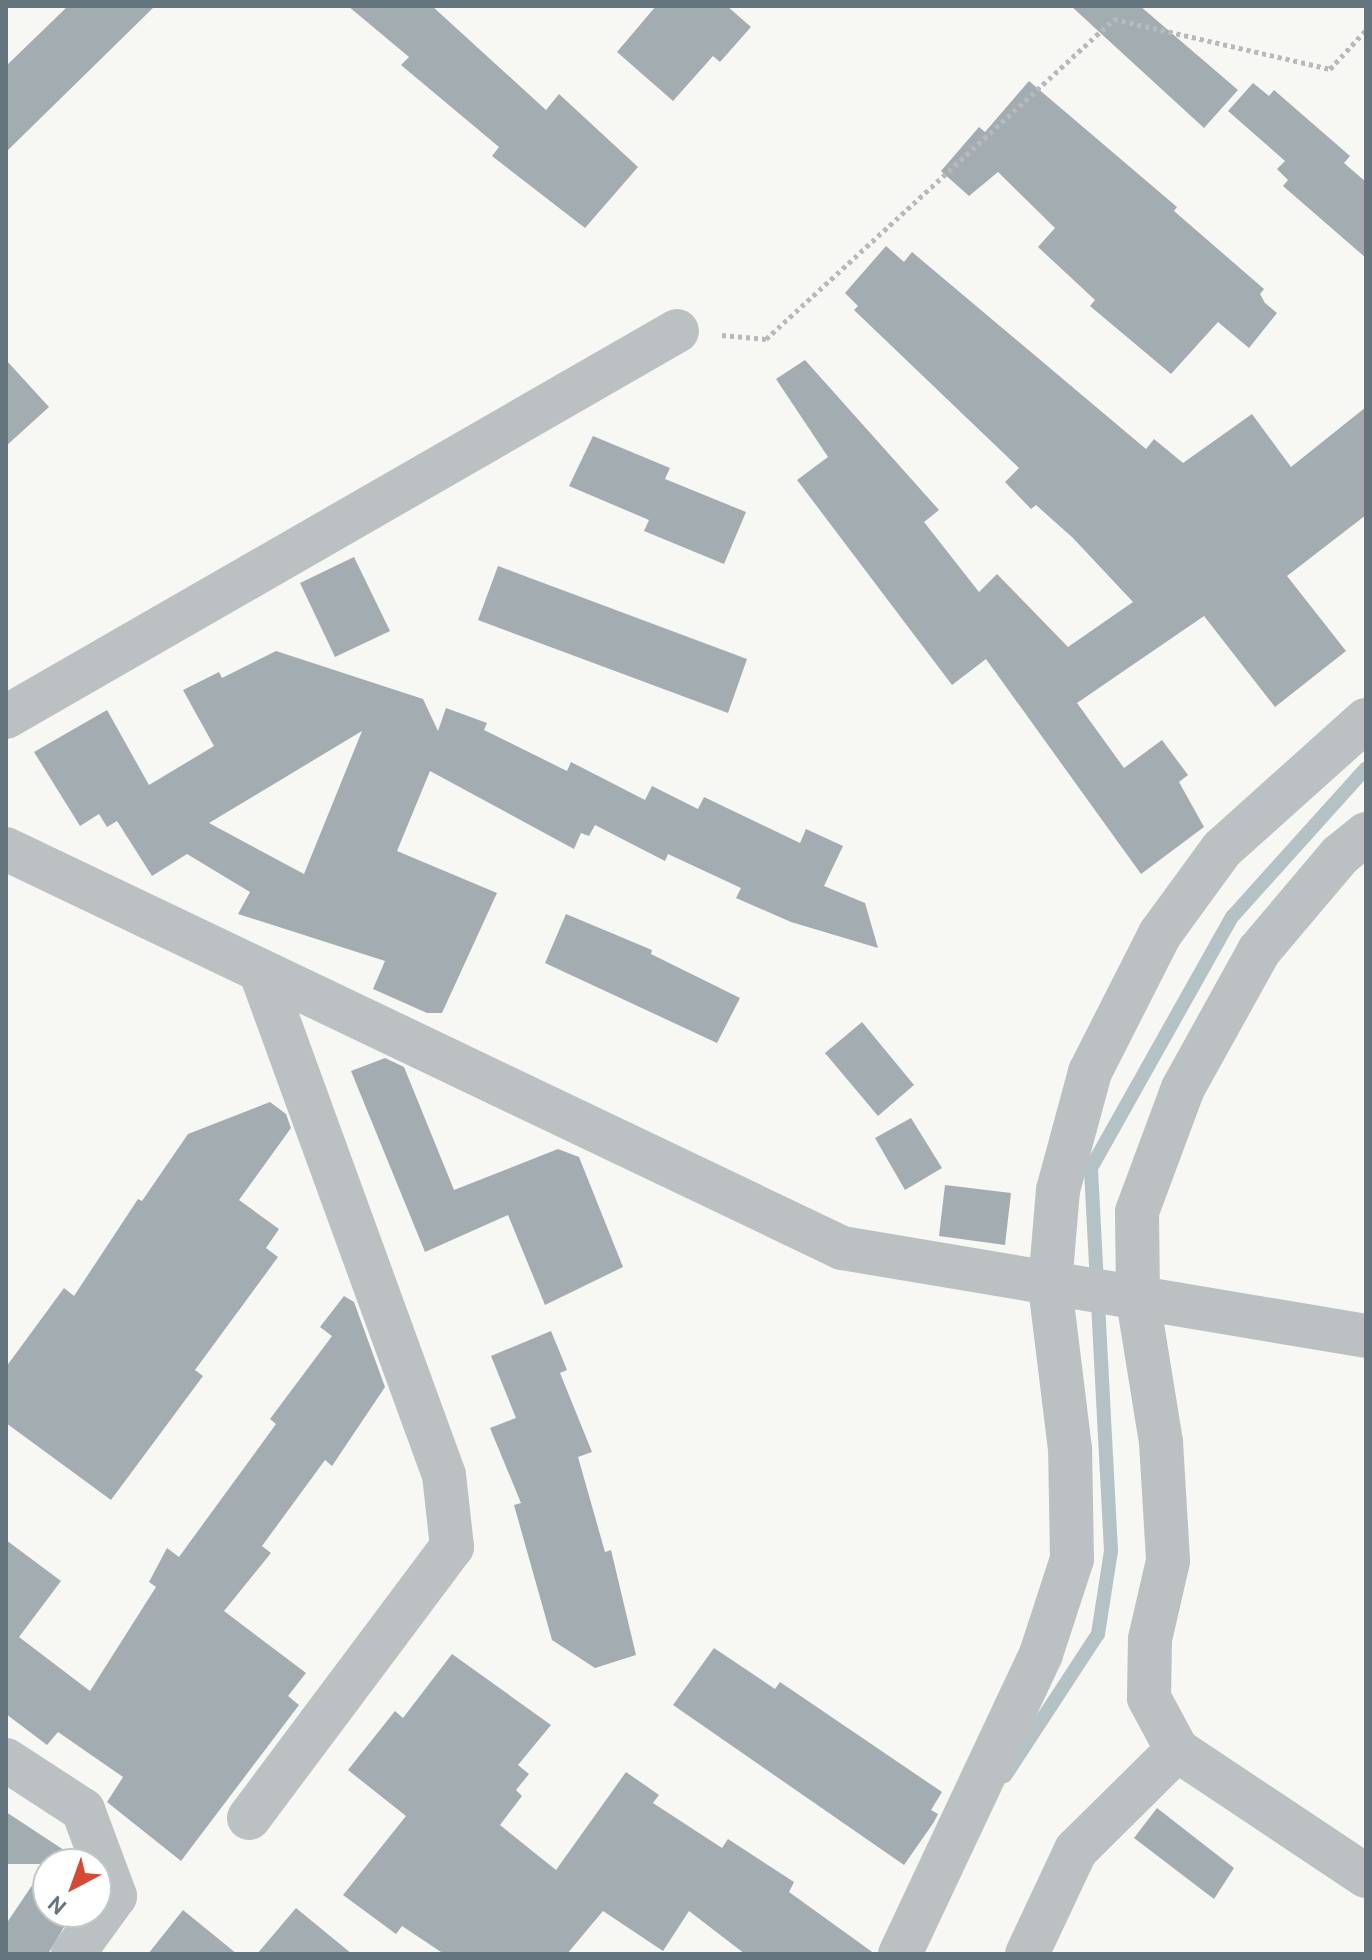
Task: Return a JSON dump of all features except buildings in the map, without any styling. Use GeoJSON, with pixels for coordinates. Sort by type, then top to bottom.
{"type":"FeatureCollection","features":[{"type":"Feature","properties":{"kind":"street"},"geometry":{"type":"LineString","coordinates":[[6,717],[677,331]]}},
{"type":"Feature","properties":{"kind":"street"},"geometry":{"type":"LineString","coordinates":[[900,1954],[1041,1654],[1072,1559],[1070,1449],[1050,1285],[1058,1190],[1090,1072],[1160,934],[1222,849],[1366,720]]}},
{"type":"Feature","properties":{"kind":"street"},"geometry":{"type":"LineString","coordinates":[[1366,834],[1340,855],[1259,951],[1183,1088],[1137,1212],[1138,1300],[1161,1442],[1168,1561],[1150,1639],[1149,1698],[1177,1750],[1366,1876]]}},
{"type":"Feature","properties":{"kind":"street"},"geometry":{"type":"LineString","coordinates":[[6,849],[842,1248],[1366,1336]]}},
{"type":"Feature","properties":{"kind":"street"},"geometry":{"type":"LineString","coordinates":[[249,1818],[452,1547],[444,1475],[261,973]]}},
{"type":"Feature","properties":{"kind":"street"},"geometry":{"type":"LineString","coordinates":[[1027,1954],[1076,1850],[1177,1750]]}},
{"type":"Feature","properties":{"kind":"street"},"geometry":{"type":"LineString","coordinates":[[6,1760],[83,1810],[115,1896],[73,1954]]}},
{"type":"Feature","properties":{"kind":"path"},"geometry":{"type":"LineString","coordinates":[[677,331],[766,339],[1114,19],[1330,69],[1366,30]]}},
{"type":"Feature","properties":{"kind":"waterway"},"geometry":{"type":"LineString","coordinates":[[1005,1776],[1098,1634],[1111,1551],[1091,1168],[1232,917],[1366,768]]}}]}
